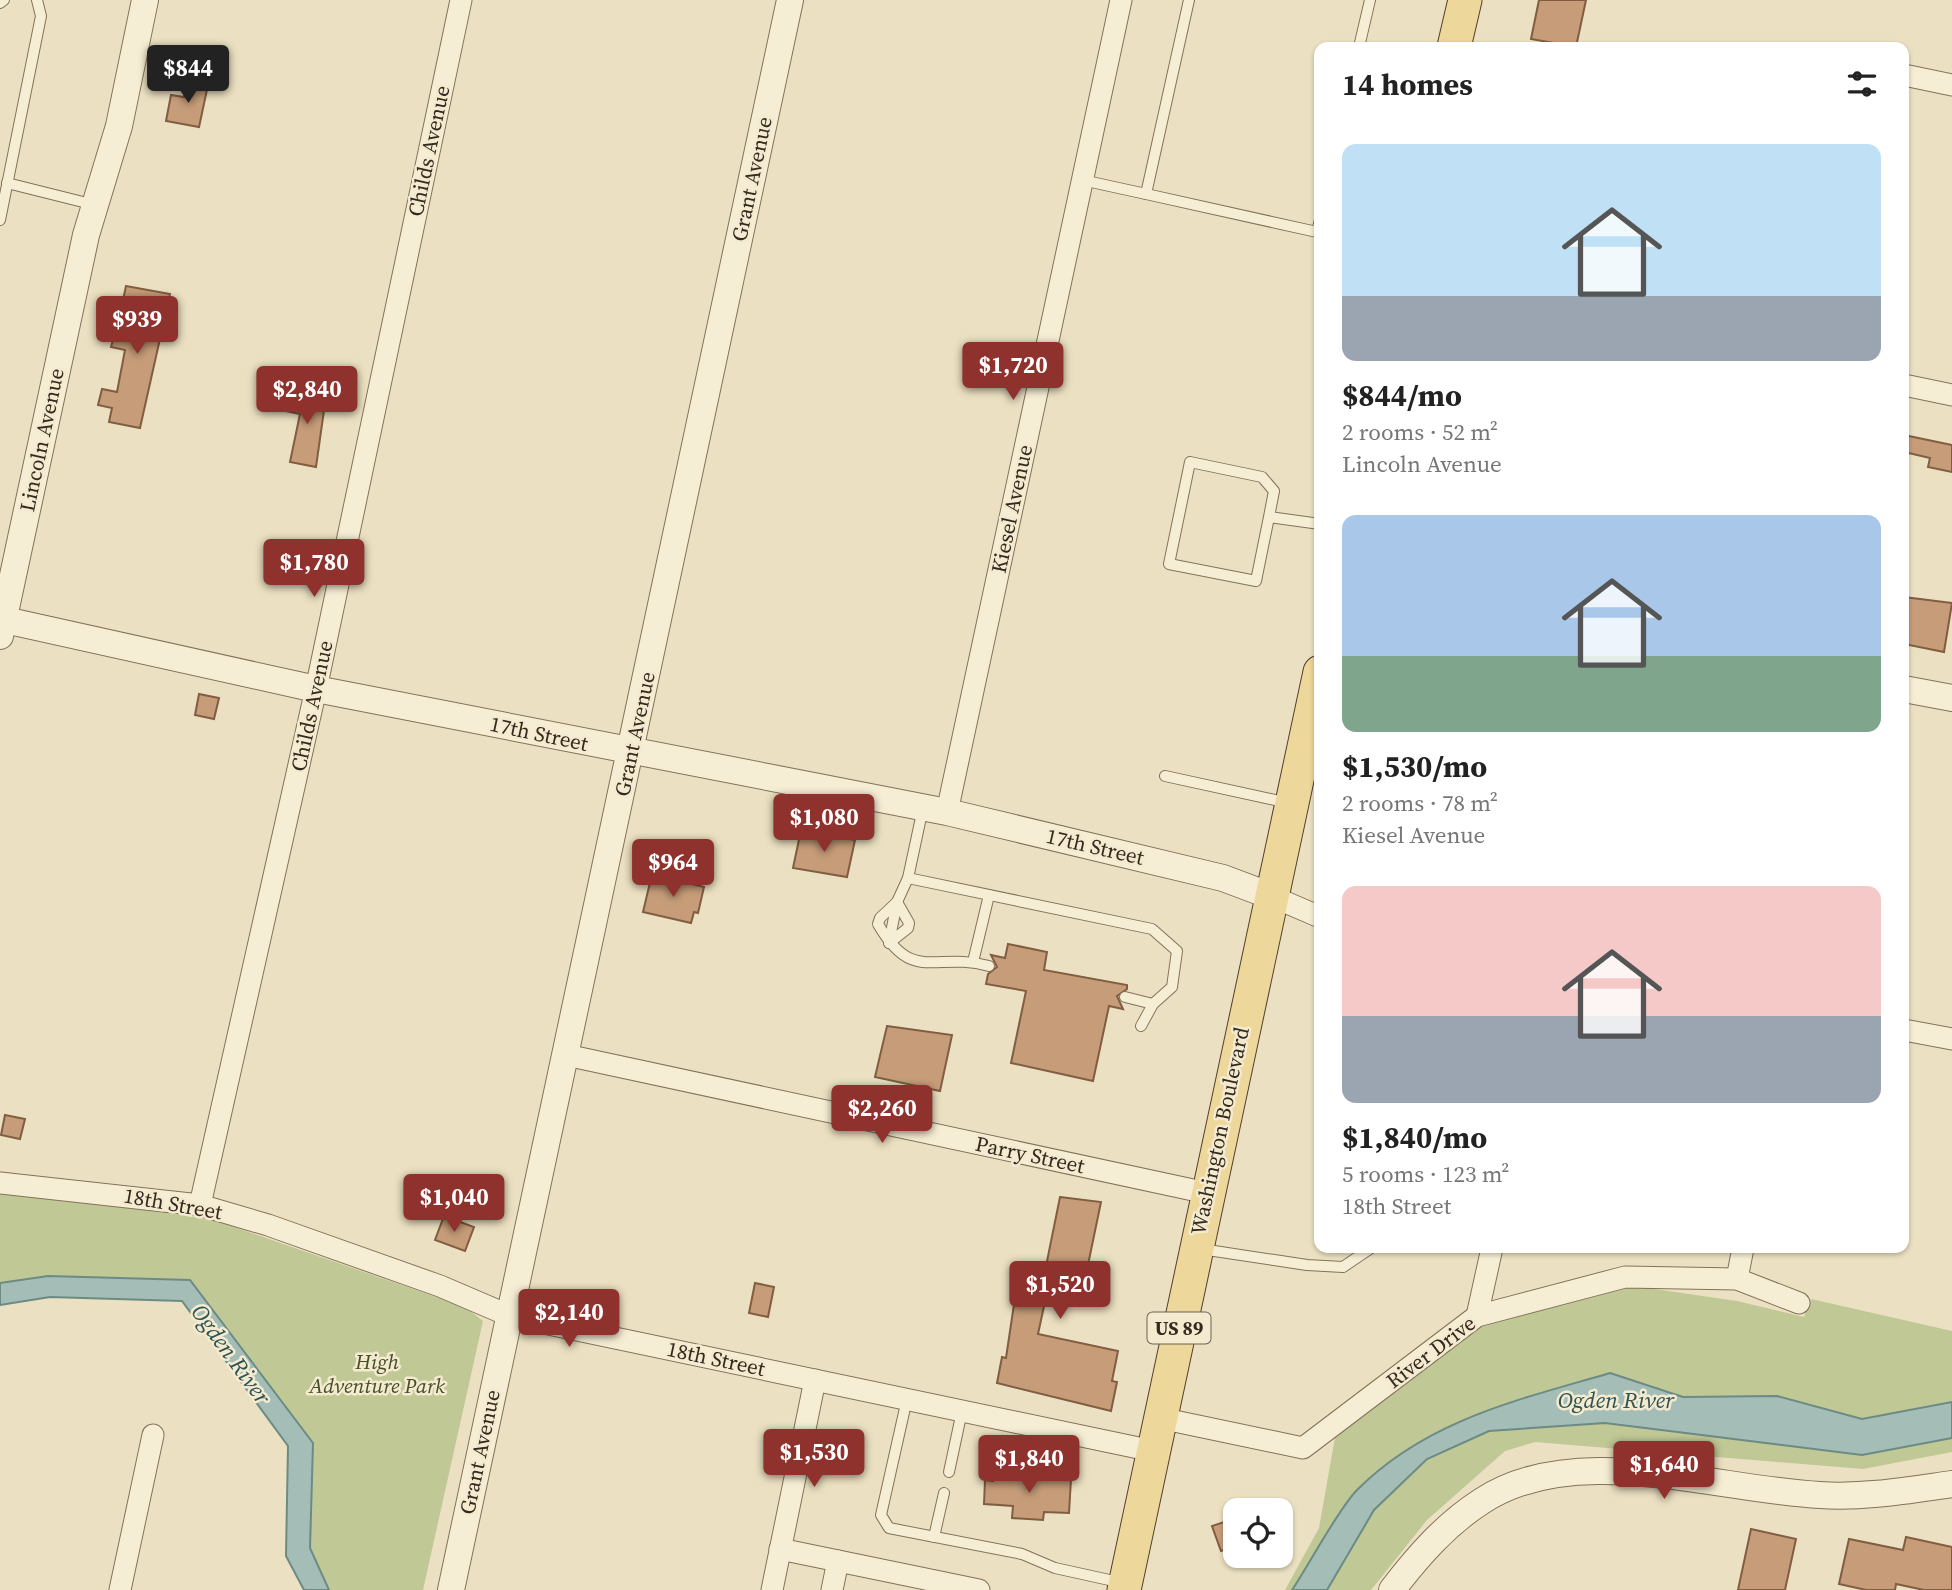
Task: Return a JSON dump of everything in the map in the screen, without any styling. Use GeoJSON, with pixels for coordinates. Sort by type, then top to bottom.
{"type":"FeatureCollection","features":[{"type":"Feature","properties":{"kind":"main road"},"geometry":{"type":"LineString","coordinates":[[1455,42],[1465,0]]}},
{"type":"Feature","properties":{"kind":"main road","name":"Washington Boulevard"},"geometry":{"type":"LineString","coordinates":[[1125,1587],[1195,1248],[1314,699]]}},
{"type":"Feature","properties":{"kind":"street","name":"Lincoln Avenue"},"geometry":{"type":"LineString","coordinates":[[1,625],[83,248],[119,126],[145,0]]}},
{"type":"Feature","properties":{"kind":"street","name":"Childs Avenue"},"geometry":{"type":"LineString","coordinates":[[200,1205],[316,688],[461,0]]}},
{"type":"Feature","properties":{"kind":"street","name":"Grant Avenue"},"geometry":{"type":"LineString","coordinates":[[451,1590],[790,0]]}},
{"type":"Feature","properties":{"kind":"street","name":"Kiesel Avenue"},"geometry":{"type":"LineString","coordinates":[[935,810],[1082,180],[1121,0]]}},
{"type":"Feature","properties":{"kind":"street"},"geometry":{"type":"LineString","coordinates":[[1909,76],[1952,85]]}},
{"type":"Feature","properties":{"kind":"street"},"geometry":{"type":"LineString","coordinates":[[1909,386],[1952,395]]}},
{"type":"Feature","properties":{"kind":"street","name":"17th Street"},"geometry":{"type":"LineString","coordinates":[[1,625],[631,752],[935,810],[1223,878],[1314,914]]}},
{"type":"Feature","properties":{"kind":"street"},"geometry":{"type":"LineString","coordinates":[[1909,690],[1952,698]]}},
{"type":"Feature","properties":{"kind":"street"},"geometry":{"type":"LineString","coordinates":[[1909,1031],[1952,1039]]}},
{"type":"Feature","properties":{"kind":"street","name":"Parry Street"},"geometry":{"type":"LineString","coordinates":[[566,1055],[1207,1193]]}},
{"type":"Feature","properties":{"kind":"street","name":"18th Street"},"geometry":{"type":"LineString","coordinates":[[0,1183],[200,1205],[268,1225],[440,1286],[510,1316],[1153,1451]]}},
{"type":"Feature","properties":{"kind":"street"},"geometry":{"type":"LineString","coordinates":[[1477,1315],[1491,1253]]}},
{"type":"Feature","properties":{"kind":"street"},"geometry":{"type":"LineString","coordinates":[[1737,1279],[1742,1253]]}},
{"type":"Feature","properties":{"kind":"street","name":"River Drive"},"geometry":{"type":"LineString","coordinates":[[1160,1418],[1303,1448],[1477,1315],[1625,1277],[1737,1279],[1799,1303]]}},
{"type":"Feature","properties":{"kind":"street"},"geometry":{"type":"LineString","coordinates":[[772,1590],[815,1380]]}},
{"type":"Feature","properties":{"kind":"street"},"geometry":{"type":"LineString","coordinates":[[120,1590],[153,1435]]}},
{"type":"Feature","properties":{"kind":"street"},"geometry":{"type":"LineString","coordinates":[[1392,1590],[1437,1535],[1483,1500],[1533,1478],[1579,1471],[1621,1472],[1821,1496],[1890,1493],[1952,1484]]}},
{"type":"Feature","properties":{"kind":"street"},"geometry":{"type":"LineString","coordinates":[[780,1549],[979,1590]]}},
{"type":"Feature","properties":{"kind":"street"},"geometry":{"type":"LineString","coordinates":[[832,1590],[838,1561]]}},
{"type":"Feature","properties":{"kind":"lane"},"geometry":{"type":"LineString","coordinates":[[0,220],[41,16],[37,0]]}},
{"type":"Feature","properties":{"kind":"lane"},"geometry":{"type":"LineString","coordinates":[[1146,194],[1189,0]]}},
{"type":"Feature","properties":{"kind":"lane"},"geometry":{"type":"LineString","coordinates":[[1360,42],[1370,0]]}},
{"type":"Feature","properties":{"kind":"lane"},"geometry":{"type":"LineString","coordinates":[[1082,180],[1314,231]]}},
{"type":"Feature","properties":{"kind":"lane"},"geometry":{"type":"LineString","coordinates":[[7,183],[95,205]]}},
{"type":"Feature","properties":{"kind":"lane"},"geometry":{"type":"LineString","coordinates":[[1190,462],[1262,477],[1274,491],[1269,517],[1256,581],[1169,564],[1190,462]]}},
{"type":"Feature","properties":{"kind":"lane"},"geometry":{"type":"LineString","coordinates":[[1269,517],[1314,523]]}},
{"type":"Feature","properties":{"kind":"lane"},"geometry":{"type":"LineString","coordinates":[[1165,776],[1291,803]]}},
{"type":"Feature","properties":{"kind":"lane"},"geometry":{"type":"LineString","coordinates":[[935,810],[897,902],[880,918],[878,924],[895,950],[917,963],[953,960],[989,966]]}},
{"type":"Feature","properties":{"kind":"lane"},"geometry":{"type":"LineString","coordinates":[[908,878],[1152,929],[1177,951],[1172,987],[1153,1004],[1141,1026]]}},
{"type":"Feature","properties":{"kind":"lane"},"geometry":{"type":"LineString","coordinates":[[973,962],[989,895]]}},
{"type":"Feature","properties":{"kind":"lane"},"geometry":{"type":"LineString","coordinates":[[889,943],[908,928],[909,923],[897,902]]}},
{"type":"Feature","properties":{"kind":"lane"},"geometry":{"type":"LineString","coordinates":[[1125,997],[1153,1004]]}},
{"type":"Feature","properties":{"kind":"lane"},"geometry":{"type":"LineString","coordinates":[[1195,1248],[1307,1265],[1343,1267],[1364,1253]]}},
{"type":"Feature","properties":{"kind":"lane"},"geometry":{"type":"LineString","coordinates":[[907,1399],[881,1515],[889,1528],[1022,1554],[1055,1568],[1125,1587]]}},
{"type":"Feature","properties":{"kind":"lane"},"geometry":{"type":"LineString","coordinates":[[949,1472],[962,1411]]}},
{"type":"Feature","properties":{"kind":"lane"},"geometry":{"type":"LineString","coordinates":[[934,1537],[944,1493]]}},
{"type":"Feature","properties":{"kind":"green space","name":"High Adventure Park"},"geometry":{"type":"Polygon","coordinates":[[[0,1193],[128,1206],[214,1220],[465,1307],[483,1321],[423,1590],[329,1590],[310,1548],[313,1443],[190,1280],[48,1276],[0,1283],[0,1193]]]}},
{"type":"Feature","properties":{"kind":"green space"},"geometry":{"type":"Polygon","coordinates":[[[1627,1285],[1737,1301],[1804,1317],[1811,1299],[1952,1331],[1952,1402],[1862,1419],[1777,1396],[1683,1397],[1610,1373],[1355,1492],[1292,1590],[1285,1590],[1319,1528],[1336,1432],[1476,1328],[1627,1285]]]}},
{"type":"Feature","properties":{"kind":"green space"},"geometry":{"type":"Polygon","coordinates":[[[1605,1423],[1862,1455],[1952,1438],[1952,1452],[1863,1469],[1535,1442],[1505,1451],[1427,1520],[1371,1590],[1327,1590],[1374,1510],[1427,1459],[1489,1431],[1605,1423]]]}},
{"type":"Feature","properties":{"kind":"water","name":"Ogden River"},"geometry":{"type":"Polygon","coordinates":[[[48,1276],[190,1280],[313,1443],[310,1548],[329,1590],[304,1590],[286,1556],[288,1446],[182,1301],[50,1297],[0,1305],[0,1283],[48,1276]]]}},
{"type":"Feature","properties":{"kind":"water","name":"Ogden River"},"geometry":{"type":"Polygon","coordinates":[[[1610,1373],[1683,1397],[1777,1396],[1862,1419],[1952,1402],[1952,1438],[1862,1455],[1605,1423],[1489,1431],[1427,1459],[1374,1510],[1327,1590],[1292,1590],[1348,1500],[1383,1467],[1412,1446],[1475,1415],[1610,1373]]]}},
{"type":"Feature","properties":{"kind":"building"},"geometry":{"type":"Polygon","coordinates":[[[1539,0],[1586,0],[1577,42],[1531,39],[1539,0]]]}},
{"type":"Feature","properties":{"kind":"building"},"geometry":{"type":"Polygon","coordinates":[[[187,80],[208,85],[199,127],[166,121],[171,95],[184,97],[187,80]]]}},
{"type":"Feature","properties":{"kind":"building"},"geometry":{"type":"Polygon","coordinates":[[[126,286],[170,294],[140,428],[109,422],[112,408],[98,405],[102,389],[117,392],[125,350],[111,347],[115,332],[127,335],[133,302],[123,300],[126,286]]]}},
{"type":"Feature","properties":{"kind":"building"},"geometry":{"type":"Polygon","coordinates":[[[288,390],[326,396],[316,467],[290,462],[300,414],[285,411],[288,390]]]}},
{"type":"Feature","properties":{"kind":"building"},"geometry":{"type":"Polygon","coordinates":[[[1909,436],[1952,445],[1952,472],[1928,467],[1930,458],[1909,453],[1909,436]]]}},
{"type":"Feature","properties":{"kind":"building"},"geometry":{"type":"Polygon","coordinates":[[[1909,598],[1952,603],[1944,652],[1909,645],[1909,598]]]}},
{"type":"Feature","properties":{"kind":"building"},"geometry":{"type":"Polygon","coordinates":[[[199,694],[219,698],[214,719],[195,715],[199,694]]]}},
{"type":"Feature","properties":{"kind":"building"},"geometry":{"type":"Polygon","coordinates":[[[801,830],[855,840],[847,877],[793,868],[801,830]]]}},
{"type":"Feature","properties":{"kind":"building"},"geometry":{"type":"Polygon","coordinates":[[[652,874],[704,887],[698,913],[694,912],[691,923],[643,912],[652,874]]]}},
{"type":"Feature","properties":{"kind":"building"},"geometry":{"type":"Polygon","coordinates":[[[1008,944],[1047,952],[1044,970],[1127,985],[1127,989],[1117,996],[1123,1009],[1109,1006],[1093,1081],[1011,1063],[1026,991],[986,984],[988,974],[997,967],[991,955],[1005,958],[1008,944]]]}},
{"type":"Feature","properties":{"kind":"building"},"geometry":{"type":"Polygon","coordinates":[[[887,1026],[952,1035],[940,1091],[875,1077],[887,1026]]]}},
{"type":"Feature","properties":{"kind":"building"},"geometry":{"type":"Polygon","coordinates":[[[5,1115],[25,1119],[20,1139],[1,1135],[5,1115]]]}},
{"type":"Feature","properties":{"kind":"building"},"geometry":{"type":"Polygon","coordinates":[[[1060,1197],[1101,1202],[1083,1289],[1079,1288],[1076,1303],[1046,1297],[1038,1334],[1118,1351],[1112,1381],[1117,1382],[1111,1411],[997,1383],[1002,1357],[1006,1358],[1016,1291],[1024,1293],[1027,1278],[1043,1281],[1060,1197]]]}},
{"type":"Feature","properties":{"kind":"building"},"geometry":{"type":"Polygon","coordinates":[[[444,1216],[474,1227],[465,1251],[435,1240],[444,1216]]]}},
{"type":"Feature","properties":{"kind":"building"},"geometry":{"type":"Polygon","coordinates":[[[755,1283],[774,1287],[768,1317],[749,1313],[755,1283]]]}},
{"type":"Feature","properties":{"kind":"building"},"geometry":{"type":"Polygon","coordinates":[[[993,1475],[1071,1479],[1069,1513],[1044,1512],[1043,1520],[1012,1518],[1013,1506],[984,1504],[985,1480],[993,1481],[993,1475]]]}},
{"type":"Feature","properties":{"kind":"building"},"geometry":{"type":"Polygon","coordinates":[[[1223,1522],[1223,1550],[1221,1551],[1212,1526],[1223,1522]]]}},
{"type":"Feature","properties":{"kind":"building"},"geometry":{"type":"Polygon","coordinates":[[[1751,1529],[1796,1539],[1785,1590],[1738,1590],[1751,1529]]]}},
{"type":"Feature","properties":{"kind":"building"},"geometry":{"type":"Polygon","coordinates":[[[1906,1537],[1952,1547],[1952,1590],[1924,1590],[1896,1584],[1895,1590],[1866,1590],[1839,1584],[1849,1539],[1903,1550],[1906,1537]]]}}]}
